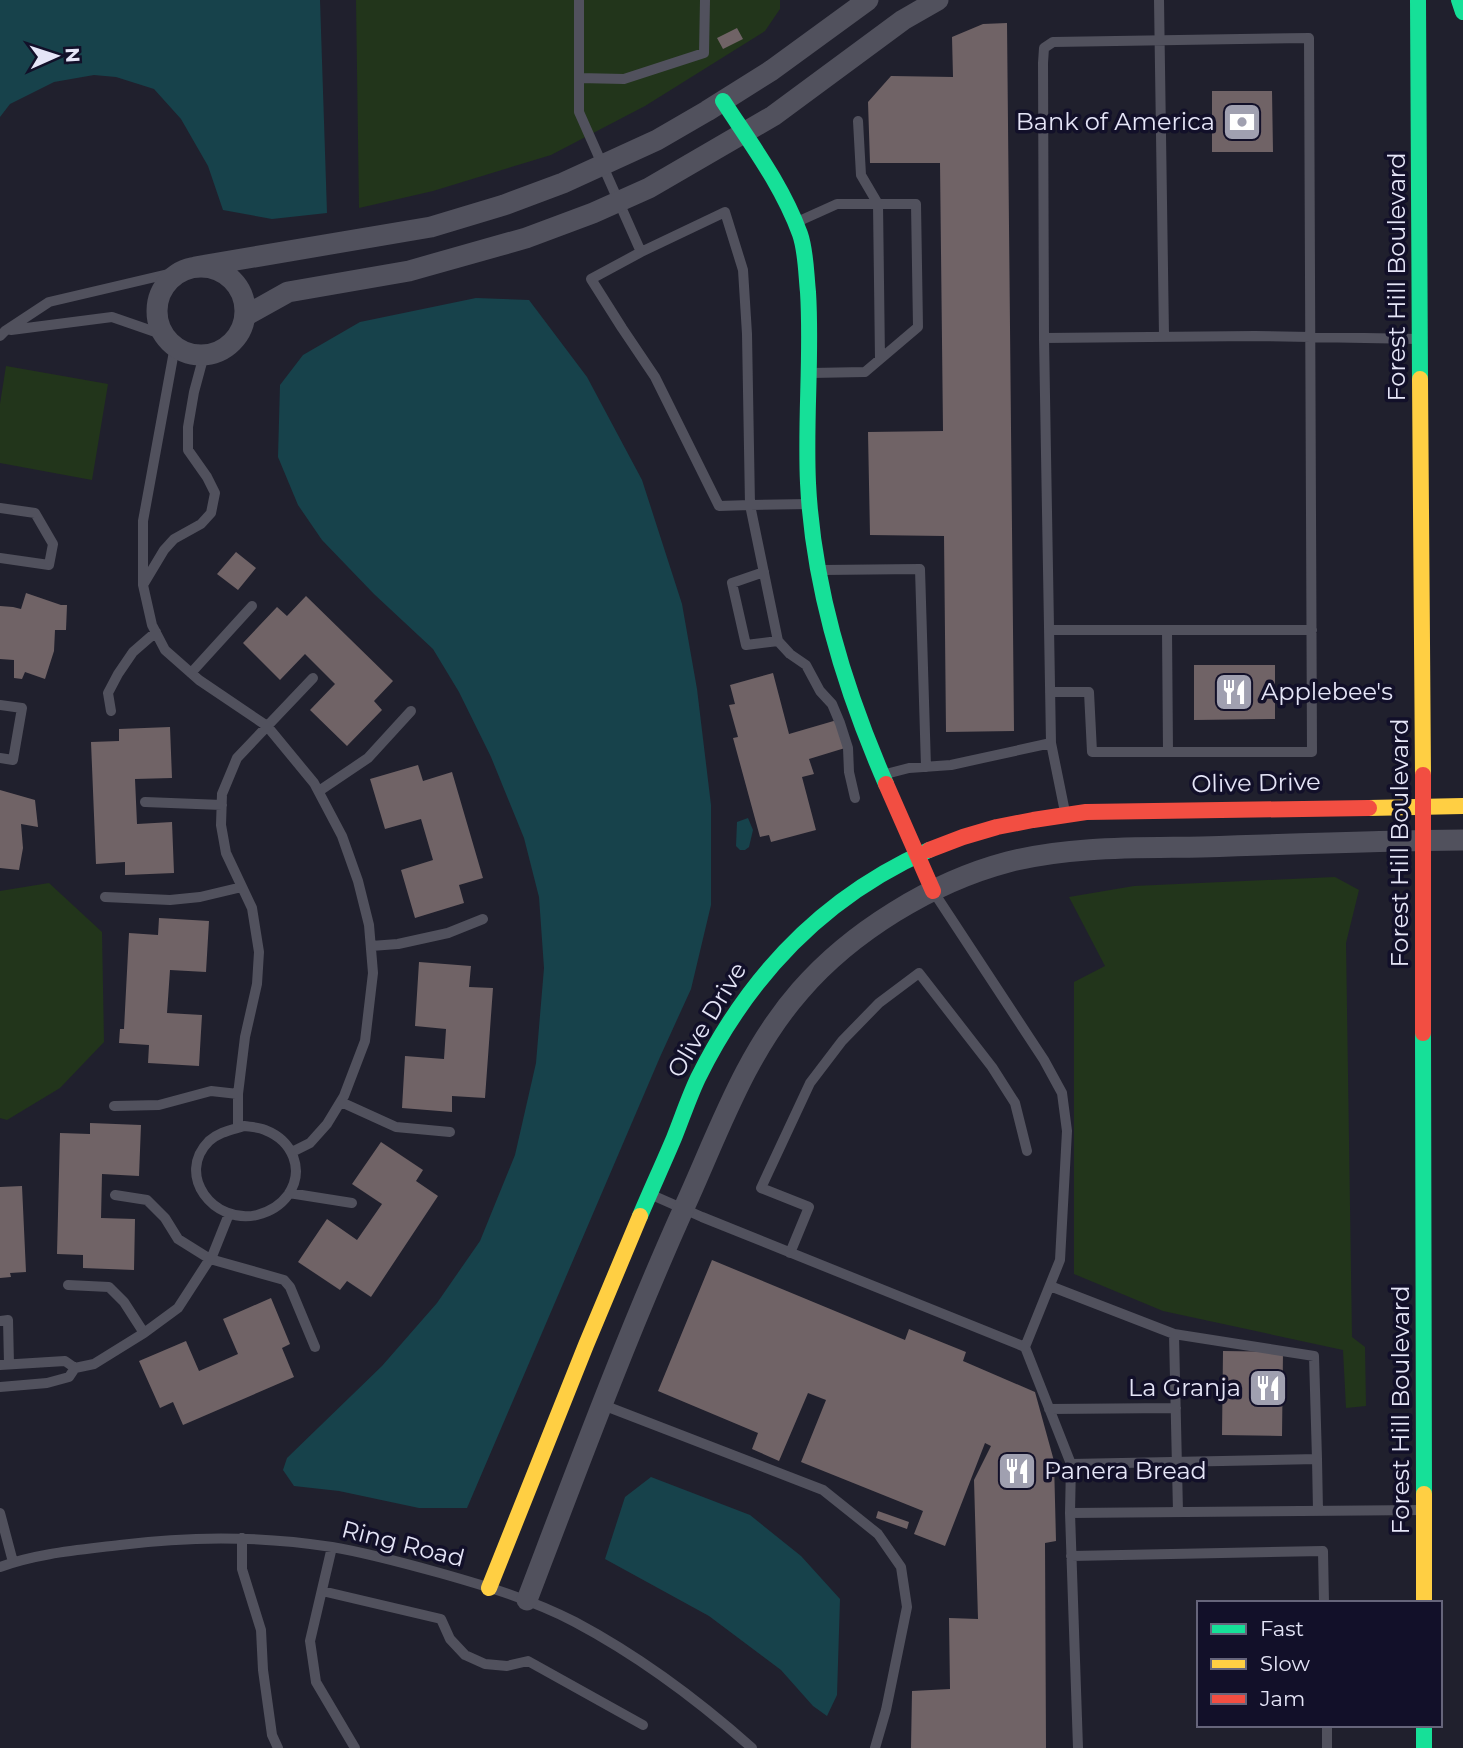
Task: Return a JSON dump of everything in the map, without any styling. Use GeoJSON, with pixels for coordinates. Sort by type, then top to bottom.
{"type":"FeatureCollection","features":[{"type":"Feature","properties":{"kind":"street"},"geometry":{"type":"LineString","coordinates":[[188,269],[214,268],[228,275],[238,286],[244,301],[245,316],[240,331],[231,343],[205,355],[188,353],[170,340],[158,321],[157,305],[160,294],[168,281],[188,269],[431,227],[504,205],[563,183],[657,140],[772,70],[868,0],[888,31]]}},
{"type":"Feature","properties":{"kind":"street"},"geometry":{"type":"LineString","coordinates":[[245,316],[288,292],[409,271],[526,238],[649,188],[773,117],[888,31],[938,0]]}},
{"type":"Feature","properties":{"kind":"street","name":"Forest Hill Boulevard"},"geometry":{"type":"LineString","coordinates":[[1418,0],[1424,1601]]}},
{"type":"Feature","properties":{"kind":"street"},"geometry":{"type":"LineString","coordinates":[[1459,0],[1463,12]]}},
{"type":"Feature","properties":{"kind":"street"},"geometry":{"type":"LineString","coordinates":[[723,101],[775,179],[801,236],[808,313],[807,482],[820,570],[841,663],[873,754],[933,891]]}},
{"type":"Feature","properties":{"kind":"street","name":"Olive Drive"},"geometry":{"type":"LineString","coordinates":[[489,1588],[627,1245],[700,1076],[740,1006],[762,976],[786,948],[815,921],[886,873],[946,843],[1065,814],[1463,806]]}},
{"type":"Feature","properties":{"kind":"street"},"geometry":{"type":"LineString","coordinates":[[527,1601],[666,1246],[734,1092],[771,1028],[797,995],[817,971],[865,931],[933,891],[1007,863],[1045,855],[1107,849],[1463,840]]}},
{"type":"Feature","properties":{"kind":"street"},"geometry":{"type":"LineString","coordinates":[[1424,1727],[1424,1748]]}},
{"type":"Feature","properties":{"kind":"lane"},"geometry":{"type":"LineString","coordinates":[[579,0],[579,112],[641,252]]}},
{"type":"Feature","properties":{"kind":"lane"},"geometry":{"type":"LineString","coordinates":[[579,78],[624,79],[704,53],[705,0]]}},
{"type":"Feature","properties":{"kind":"lane"},"geometry":{"type":"LineString","coordinates":[[1159,0],[1164,336]]}},
{"type":"Feature","properties":{"kind":"lane"},"geometry":{"type":"LineString","coordinates":[[1050,692],[1089,692],[1092,752],[1312,752],[1309,38],[1053,42],[1044,48],[1044,338],[1050,692],[1051,743],[1065,814]]}},
{"type":"Feature","properties":{"kind":"lane"},"geometry":{"type":"LineString","coordinates":[[858,121],[861,175],[878,204],[880,359]]}},
{"type":"Feature","properties":{"kind":"lane"},"geometry":{"type":"LineString","coordinates":[[795,223],[837,204],[916,204],[918,327],[865,372],[808,373]]}},
{"type":"Feature","properties":{"kind":"lane"},"geometry":{"type":"LineString","coordinates":[[810,504],[750,505],[719,506],[655,376],[591,279],[725,212],[743,270],[750,505],[778,641],[806,665],[820,691],[832,704],[848,748],[849,772],[855,798]]}},
{"type":"Feature","properties":{"kind":"lane"},"geometry":{"type":"LineString","coordinates":[[2,333],[50,302],[188,269]]}},
{"type":"Feature","properties":{"kind":"lane"},"geometry":{"type":"LineString","coordinates":[[2,333],[112,317],[170,340],[143,521],[143,585],[152,625],[165,650],[199,680],[267,726],[314,783],[342,836],[358,881],[369,925],[373,973],[365,1041],[341,1102],[327,1124],[310,1143],[292,1152]]}},
{"type":"Feature","properties":{"kind":"lane"},"geometry":{"type":"LineString","coordinates":[[1044,338],[1164,336],[1420,339]]}},
{"type":"Feature","properties":{"kind":"lane"},"geometry":{"type":"LineString","coordinates":[[143,585],[164,550],[174,539],[201,524],[211,513],[215,493],[188,450],[188,427],[194,392],[205,355]]}},
{"type":"Feature","properties":{"kind":"lane"},"geometry":{"type":"LineString","coordinates":[[0,508],[35,513],[53,544],[49,565],[0,558]]}},
{"type":"Feature","properties":{"kind":"lane"},"geometry":{"type":"LineString","coordinates":[[820,570],[920,569],[926,766]]}},
{"type":"Feature","properties":{"kind":"lane"},"geometry":{"type":"LineString","coordinates":[[764,572],[732,583],[746,645],[778,641]]}},
{"type":"Feature","properties":{"kind":"lane"},"geometry":{"type":"LineString","coordinates":[[191,673],[252,606]]}},
{"type":"Feature","properties":{"kind":"lane"},"geometry":{"type":"LineString","coordinates":[[1049,629],[1312,630]]}},
{"type":"Feature","properties":{"kind":"lane"},"geometry":{"type":"LineString","coordinates":[[1167,630],[1168,752]]}},
{"type":"Feature","properties":{"kind":"lane"},"geometry":{"type":"LineString","coordinates":[[111,711],[108,693],[118,674],[133,652],[156,632]]}},
{"type":"Feature","properties":{"kind":"lane"},"geometry":{"type":"LineString","coordinates":[[238,1128],[238,1094],[245,1037],[257,984],[259,951],[252,908],[226,853],[221,825],[222,794],[237,758],[313,678]]}},
{"type":"Feature","properties":{"kind":"lane"},"geometry":{"type":"LineString","coordinates":[[0,705],[22,708],[13,760],[0,758]]}},
{"type":"Feature","properties":{"kind":"lane"},"geometry":{"type":"LineString","coordinates":[[319,791],[368,758],[411,710]]}},
{"type":"Feature","properties":{"kind":"lane"},"geometry":{"type":"LineString","coordinates":[[883,775],[909,768],[951,765],[1051,743]]}},
{"type":"Feature","properties":{"kind":"lane"},"geometry":{"type":"LineString","coordinates":[[145,802],[222,805]]}},
{"type":"Feature","properties":{"kind":"lane"},"geometry":{"type":"LineString","coordinates":[[105,897],[170,900],[200,897],[242,887]]}},
{"type":"Feature","properties":{"kind":"lane"},"geometry":{"type":"LineString","coordinates":[[933,891],[1044,1060],[1062,1093],[1067,1131],[1060,1260],[1025,1347],[1071,1464],[1070,1513],[1078,1748]]}},
{"type":"Feature","properties":{"kind":"lane"},"geometry":{"type":"LineString","coordinates":[[371,946],[398,944],[448,933],[483,919]]}},
{"type":"Feature","properties":{"kind":"lane"},"geometry":{"type":"LineString","coordinates":[[790,1252],[809,1207],[761,1188],[785,1133],[810,1083],[842,1041],[879,1003],[919,973],[992,1067],[1015,1103],[1027,1151]]}},
{"type":"Feature","properties":{"kind":"lane"},"geometry":{"type":"LineString","coordinates":[[114,1106],[159,1105],[211,1091],[238,1094]]}},
{"type":"Feature","properties":{"kind":"lane"},"geometry":{"type":"LineString","coordinates":[[341,1102],[396,1127],[450,1132]]}},
{"type":"Feature","properties":{"kind":"lane"},"geometry":{"type":"LineString","coordinates":[[244,1126],[263,1129],[280,1138],[292,1152],[296,1169],[294,1186],[284,1202],[268,1212],[249,1217],[229,1214],[212,1205],[201,1191],[196,1174],[199,1157],[209,1142],[225,1131],[244,1126]]}},
{"type":"Feature","properties":{"kind":"lane"},"geometry":{"type":"LineString","coordinates":[[289,1193],[352,1203]]}},
{"type":"Feature","properties":{"kind":"lane"},"geometry":{"type":"LineString","coordinates":[[650,1194],[1025,1347]]}},
{"type":"Feature","properties":{"kind":"lane"},"geometry":{"type":"LineString","coordinates":[[115,1195],[147,1200],[164,1218],[178,1239],[210,1259],[284,1280],[290,1287],[316,1347]]}},
{"type":"Feature","properties":{"kind":"lane"},"geometry":{"type":"LineString","coordinates":[[0,1387],[47,1383],[68,1377],[75,1368],[94,1364],[178,1308],[214,1254],[229,1214]]}},
{"type":"Feature","properties":{"kind":"lane"},"geometry":{"type":"LineString","coordinates":[[68,1285],[109,1287],[124,1302],[144,1333]]}},
{"type":"Feature","properties":{"kind":"lane"},"geometry":{"type":"LineString","coordinates":[[1050,1286],[1174,1334],[1314,1356],[1318,1511]]}},
{"type":"Feature","properties":{"kind":"lane"},"geometry":{"type":"LineString","coordinates":[[0,1321],[8,1320],[5,1365],[65,1361],[75,1368]]}},
{"type":"Feature","properties":{"kind":"lane"},"geometry":{"type":"LineString","coordinates":[[1174,1334],[1178,1512]]}},
{"type":"Feature","properties":{"kind":"lane"},"geometry":{"type":"LineString","coordinates":[[603,1405],[823,1490],[878,1534],[901,1567],[907,1607],[876,1748]]}},
{"type":"Feature","properties":{"kind":"lane"},"geometry":{"type":"LineString","coordinates":[[1049,1409],[1176,1408]]}},
{"type":"Feature","properties":{"kind":"lane"},"geometry":{"type":"LineString","coordinates":[[1071,1464],[1317,1459]]}},
{"type":"Feature","properties":{"kind":"lane"},"geometry":{"type":"LineString","coordinates":[[1070,1513],[1424,1510]]}},
{"type":"Feature","properties":{"kind":"lane"},"geometry":{"type":"LineString","coordinates":[[0,1513],[13,1562]]}},
{"type":"Feature","properties":{"kind":"lane"},"geometry":{"type":"LineString","coordinates":[[242,1538],[242,1569],[261,1630],[263,1670],[272,1735],[278,1748]]}},
{"type":"Feature","properties":{"kind":"lane","name":"Ring Road"},"geometry":{"type":"LineString","coordinates":[[0,1567],[72,1550],[150,1541],[242,1538],[332,1547],[394,1561],[489,1588],[574,1621],[645,1663],[752,1748]]}},
{"type":"Feature","properties":{"kind":"lane"},"geometry":{"type":"LineString","coordinates":[[332,1547],[310,1641],[316,1682],[355,1748]]}},
{"type":"Feature","properties":{"kind":"lane"},"geometry":{"type":"LineString","coordinates":[[1072,1556],[1323,1551],[1324,1601]]}},
{"type":"Feature","properties":{"kind":"lane"},"geometry":{"type":"LineString","coordinates":[[322,1591],[441,1619],[450,1639],[465,1655],[485,1664],[507,1666],[528,1661],[643,1725]]}},
{"type":"Feature","properties":{"kind":"lane"},"geometry":{"type":"LineString","coordinates":[[1327,1727],[1327,1748]]}},
{"type":"Feature","properties":{"kind":"shaded area"},"geometry":{"type":"Polygon","coordinates":[[[0,0],[320,0],[327,213],[272,219],[223,210],[208,166],[181,119],[154,89],[116,77],[94,75],[54,82],[10,104],[0,117],[0,0]]]}},
{"type":"Feature","properties":{"kind":"shaded area"},"geometry":{"type":"Polygon","coordinates":[[[356,0],[780,0],[780,9],[765,31],[645,106],[551,155],[433,191],[359,208],[356,0]]]}},
{"type":"Feature","properties":{"kind":"shaded area"},"geometry":{"type":"Polygon","coordinates":[[[476,298],[529,300],[587,377],[642,480],[682,604],[697,689],[711,805],[711,905],[691,989],[467,1508],[419,1508],[339,1491],[294,1486],[283,1470],[287,1458],[382,1366],[437,1303],[480,1241],[515,1155],[536,1063],[544,968],[539,897],[524,838],[491,757],[459,692],[433,649],[322,540],[298,505],[278,457],[280,385],[303,355],[360,322],[476,298]]]}},
{"type":"Feature","properties":{"kind":"shaded area"},"geometry":{"type":"Polygon","coordinates":[[[6,366],[108,384],[92,480],[0,463],[0,404],[6,366]]]}},
{"type":"Feature","properties":{"kind":"shaded area"},"geometry":{"type":"Polygon","coordinates":[[[748,818],[753,830],[749,847],[740,850],[736,846],[737,822],[748,818]]]}},
{"type":"Feature","properties":{"kind":"shaded area"},"geometry":{"type":"Polygon","coordinates":[[[1335,877],[1359,890],[1346,943],[1352,1337],[1365,1347],[1366,1406],[1346,1408],[1343,1350],[1163,1311],[1074,1274],[1074,982],[1105,966],[1069,897],[1134,886],[1335,877]]]}},
{"type":"Feature","properties":{"kind":"shaded area"},"geometry":{"type":"Polygon","coordinates":[[[49,883],[102,932],[104,1042],[60,1088],[7,1120],[0,1118],[0,891],[49,883]]]}},
{"type":"Feature","properties":{"kind":"shaded area"},"geometry":{"type":"Polygon","coordinates":[[[651,1477],[750,1515],[801,1556],[840,1599],[837,1695],[827,1716],[813,1706],[781,1670],[709,1616],[605,1559],[625,1497],[651,1477]]]}},
{"type":"Feature","properties":{"kind":"building"},"geometry":{"type":"Polygon","coordinates":[[[1007,23],[1014,731],[946,732],[944,536],[870,535],[868,432],[943,431],[940,163],[870,163],[868,102],[891,76],[953,77],[952,37],[983,24],[1007,23]]]}},
{"type":"Feature","properties":{"kind":"building"},"geometry":{"type":"Polygon","coordinates":[[[737,28],[743,39],[723,49],[717,38],[737,28]]]}},
{"type":"Feature","properties":{"kind":"building","name":"Bank of America"},"geometry":{"type":"Polygon","coordinates":[[[1212,91],[1272,91],[1273,152],[1212,152],[1212,91]]]}},
{"type":"Feature","properties":{"kind":"building"},"geometry":{"type":"Polygon","coordinates":[[[236,552],[256,568],[238,590],[217,574],[236,552]]]}},
{"type":"Feature","properties":{"kind":"building"},"geometry":{"type":"Polygon","coordinates":[[[26,593],[67,605],[66,630],[55,630],[54,651],[45,679],[25,672],[22,679],[14,678],[14,660],[0,659],[0,606],[21,609],[26,593]]]}},
{"type":"Feature","properties":{"kind":"building"},"geometry":{"type":"Polygon","coordinates":[[[306,596],[393,681],[374,701],[382,710],[347,746],[310,710],[335,684],[305,654],[280,680],[243,643],[277,607],[287,616],[306,596]]]}},
{"type":"Feature","properties":{"kind":"building","name":"Applebee's"},"geometry":{"type":"Polygon","coordinates":[[[1194,665],[1275,665],[1275,719],[1194,720],[1194,665]]]}},
{"type":"Feature","properties":{"kind":"building"},"geometry":{"type":"Polygon","coordinates":[[[773,673],[789,734],[837,720],[845,748],[809,759],[814,774],[802,777],[816,830],[771,842],[769,835],[760,837],[733,738],[738,737],[729,705],[735,704],[730,685],[773,673]]]}},
{"type":"Feature","properties":{"kind":"building"},"geometry":{"type":"Polygon","coordinates":[[[170,727],[172,778],[135,779],[137,824],[172,822],[174,873],[125,875],[125,862],[96,864],[91,742],[119,741],[119,729],[170,727]]]}},
{"type":"Feature","properties":{"kind":"building"},"geometry":{"type":"Polygon","coordinates":[[[418,765],[423,781],[452,772],[483,878],[459,885],[464,903],[415,918],[401,870],[433,860],[421,819],[385,829],[370,779],[418,765]]]}},
{"type":"Feature","properties":{"kind":"building"},"geometry":{"type":"Polygon","coordinates":[[[0,790],[35,800],[38,827],[21,824],[23,848],[19,870],[0,868],[0,790]]]}},
{"type":"Feature","properties":{"kind":"building"},"geometry":{"type":"Polygon","coordinates":[[[159,918],[209,921],[206,972],[170,970],[167,1013],[202,1015],[199,1066],[148,1063],[149,1045],[119,1043],[120,1029],[124,1029],[129,933],[158,935],[159,918]]]}},
{"type":"Feature","properties":{"kind":"building"},"geometry":{"type":"Polygon","coordinates":[[[419,962],[471,966],[469,987],[493,988],[485,1098],[452,1096],[452,1112],[402,1108],[405,1056],[444,1059],[446,1029],[415,1026],[419,962]]]}},
{"type":"Feature","properties":{"kind":"building"},"geometry":{"type":"Polygon","coordinates":[[[90,1123],[141,1125],[139,1176],[102,1174],[101,1218],[135,1219],[134,1270],[83,1268],[83,1255],[57,1254],[60,1133],[90,1134],[90,1123]]]}},
{"type":"Feature","properties":{"kind":"building"},"geometry":{"type":"Polygon","coordinates":[[[381,1142],[423,1170],[416,1181],[438,1196],[371,1297],[347,1281],[340,1290],[298,1262],[327,1219],[357,1240],[382,1204],[352,1184],[381,1142]]]}},
{"type":"Feature","properties":{"kind":"building"},"geometry":{"type":"Polygon","coordinates":[[[22,1186],[26,1272],[10,1273],[11,1277],[0,1278],[0,1187],[22,1186]]]}},
{"type":"Feature","properties":{"kind":"building"},"geometry":{"type":"Polygon","coordinates":[[[712,1260],[905,1340],[909,1329],[966,1352],[963,1361],[1035,1392],[1054,1461],[1056,1541],[1045,1543],[1046,1748],[911,1748],[912,1691],[950,1689],[949,1618],[978,1619],[974,1480],[991,1446],[985,1443],[945,1546],[914,1534],[923,1511],[801,1462],[826,1400],[808,1393],[779,1461],[752,1449],[758,1433],[658,1391],[712,1260]]]}},
{"type":"Feature","properties":{"kind":"building"},"geometry":{"type":"Polygon","coordinates":[[[271,1298],[290,1344],[282,1348],[294,1377],[183,1425],[173,1402],[160,1408],[139,1361],[186,1341],[199,1371],[238,1354],[223,1319],[271,1298]]]}},
{"type":"Feature","properties":{"kind":"building"},"geometry":{"type":"Polygon","coordinates":[[[1223,1351],[1283,1352],[1282,1436],[1222,1435],[1223,1351]]]}},
{"type":"Feature","properties":{"kind":"building"},"geometry":{"type":"Polygon","coordinates":[[[878,1511],[909,1522],[907,1529],[876,1518],[878,1511]]]}},
{"type":"Feature","properties":{"kind":"traffic: fast"},"geometry":{"type":"LineString","coordinates":[[1418,0],[1420,379]]}},
{"type":"Feature","properties":{"kind":"traffic: fast"},"geometry":{"type":"LineString","coordinates":[[1459,0],[1463,12]]}},
{"type":"Feature","properties":{"kind":"traffic: fast"},"geometry":{"type":"LineString","coordinates":[[723,101],[775,182],[793,216],[802,241],[809,316],[807,435],[811,522],[824,599],[834,637],[857,712],[886,784]]}},
{"type":"Feature","properties":{"kind":"traffic: fast"},"geometry":{"type":"LineString","coordinates":[[640,1216],[698,1078],[718,1041],[766,973],[793,943],[855,891],[929,850]]}},
{"type":"Feature","properties":{"kind":"traffic: fast"},"geometry":{"type":"LineString","coordinates":[[1423,1033],[1424,1494]]}},
{"type":"Feature","properties":{"kind":"traffic: fast"},"geometry":{"type":"LineString","coordinates":[[1424,1727],[1424,1748]]}},
{"type":"Feature","properties":{"kind":"traffic: slow"},"geometry":{"type":"LineString","coordinates":[[1420,379],[1423,775]]}},
{"type":"Feature","properties":{"kind":"traffic: slow"},"geometry":{"type":"LineString","coordinates":[[1369,808],[1463,806]]}},
{"type":"Feature","properties":{"kind":"traffic: slow"},"geometry":{"type":"LineString","coordinates":[[489,1588],[640,1216]]}},
{"type":"Feature","properties":{"kind":"traffic: slow"},"geometry":{"type":"LineString","coordinates":[[1424,1494],[1424,1601]]}},
{"type":"Feature","properties":{"kind":"traffic: jam"},"geometry":{"type":"LineString","coordinates":[[1423,775],[1423,1033]]}},
{"type":"Feature","properties":{"kind":"traffic: jam"},"geometry":{"type":"LineString","coordinates":[[886,784],[933,891]]}},
{"type":"Feature","properties":{"kind":"traffic: jam"},"geometry":{"type":"LineString","coordinates":[[929,850],[997,827],[1086,812],[1369,808]]}},
{"type":"Feature","properties":{"kind":"place","name":"Bank of America"},"geometry":{"type":"Point","coordinates":[1242,122]}},
{"type":"Feature","properties":{"kind":"place","name":"Applebee's"},"geometry":{"type":"Point","coordinates":[1234,692]}},
{"type":"Feature","properties":{"kind":"place","name":"La Granja"},"geometry":{"type":"Point","coordinates":[1268,1388]}},
{"type":"Feature","properties":{"kind":"place","name":"Panera Bread"},"geometry":{"type":"Point","coordinates":[1017,1471]}}]}
